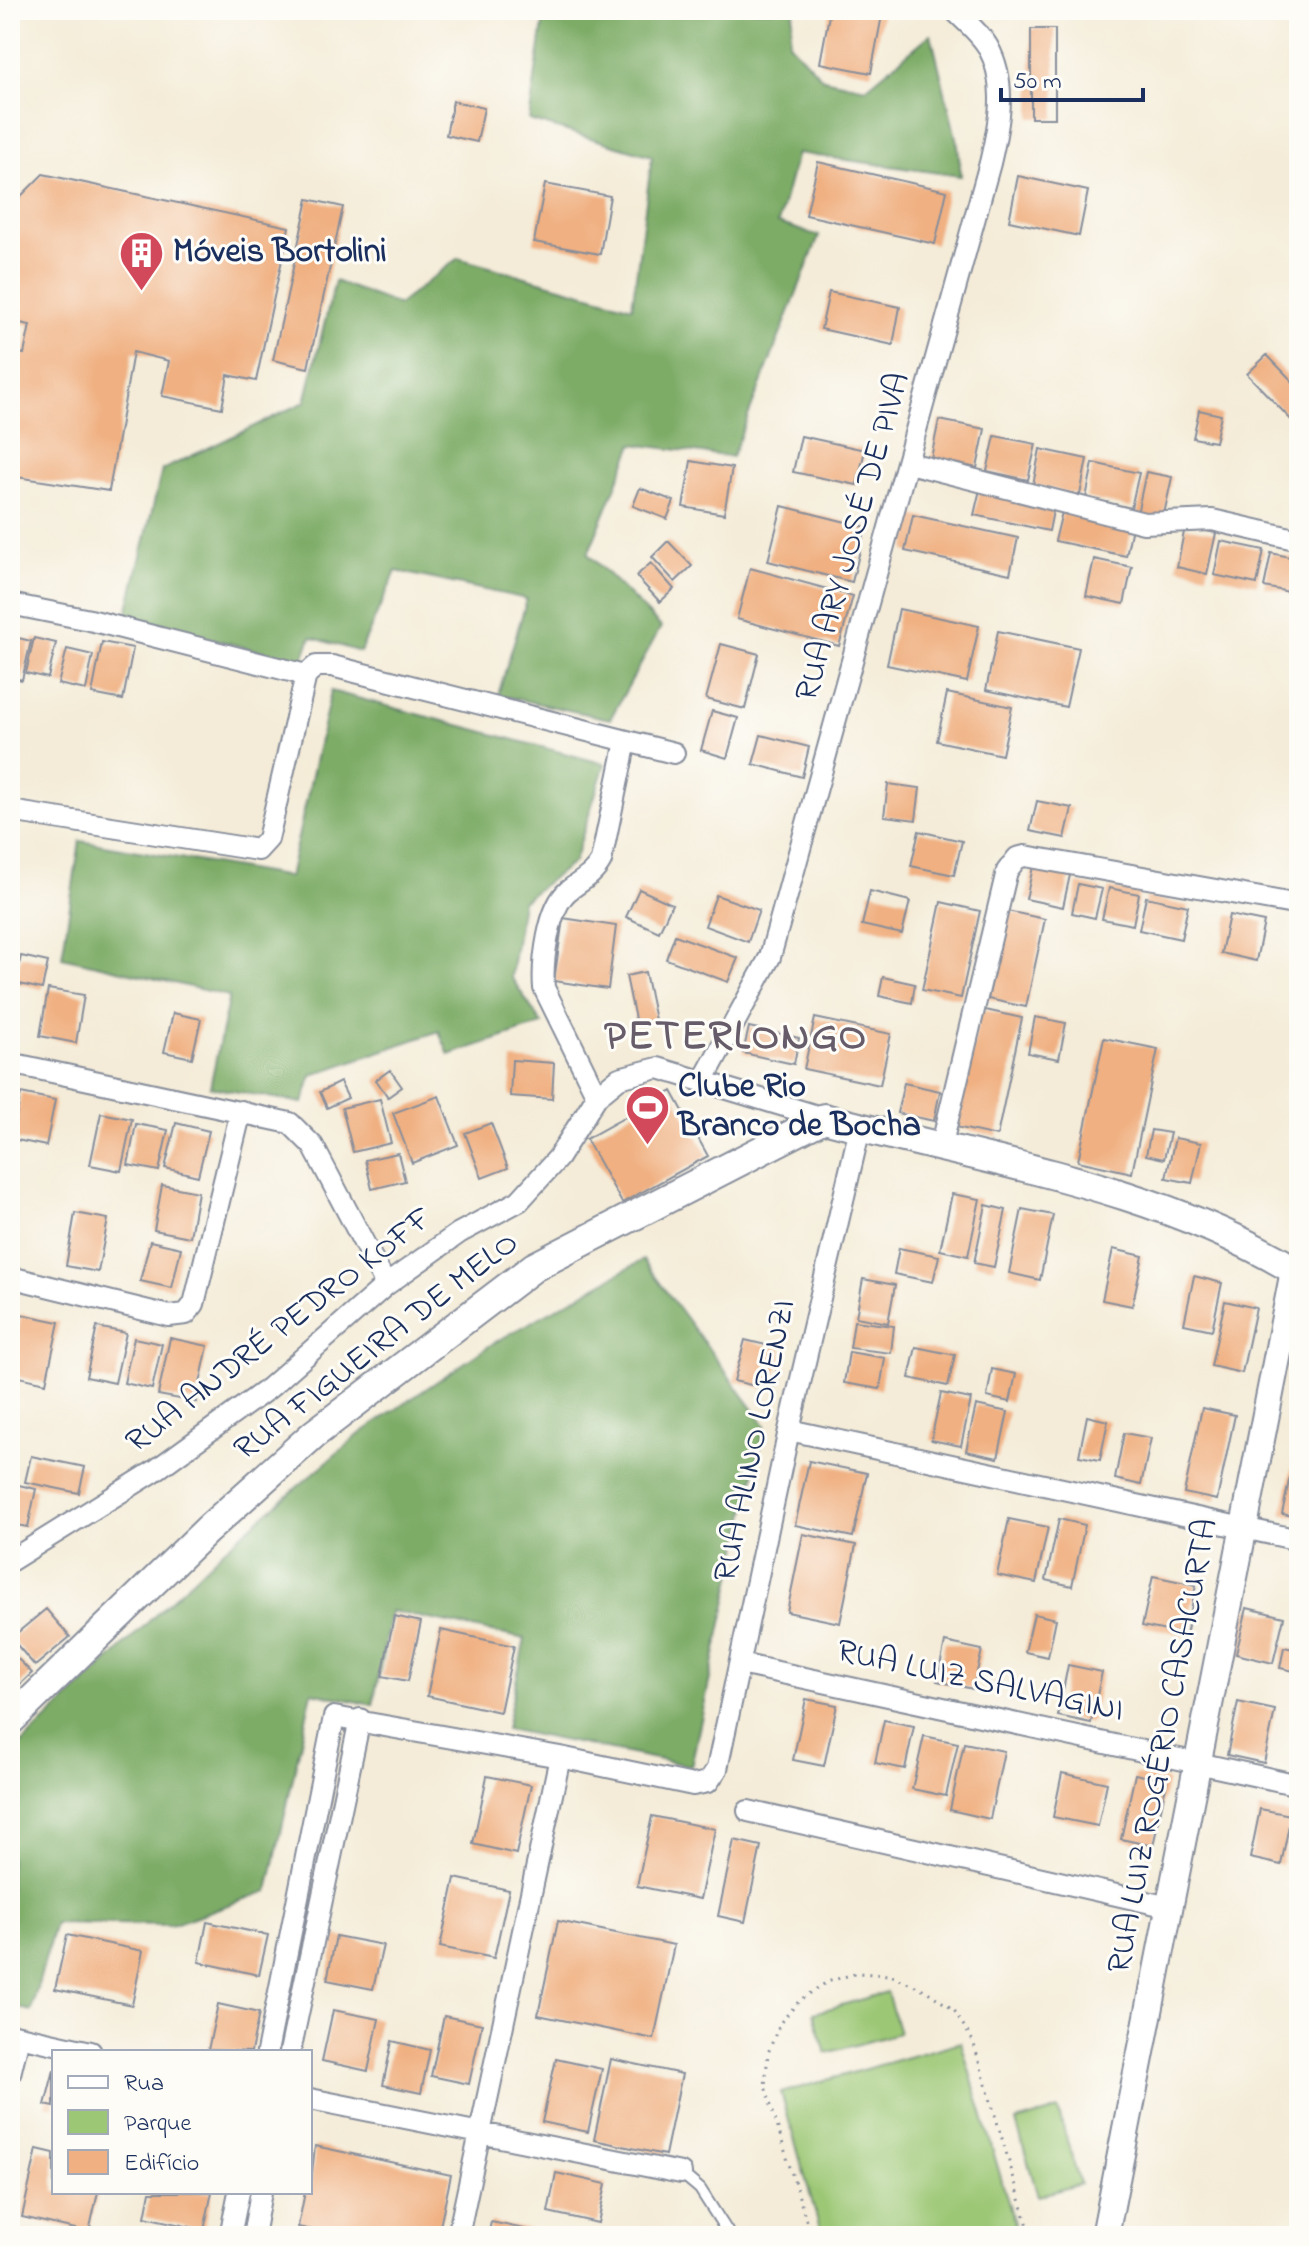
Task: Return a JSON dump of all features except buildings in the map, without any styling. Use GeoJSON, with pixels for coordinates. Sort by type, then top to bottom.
{"type":"FeatureCollection","features":[{"type":"Feature","properties":{"kind":"main road"},"geometry":{"type":"LineString","coordinates":[[824,1118],[1097,1186],[1215,1230],[1297,1272]]}},
{"type":"Feature","properties":{"kind":"main road","name":"RUA FIGUEIRA DE MELO"},"geometry":{"type":"LineString","coordinates":[[10,1721],[207,1530],[314,1434],[522,1276],[686,1187],[824,1118]]}},
{"type":"Feature","properties":{"kind":"street","name":"RUA ARY JOSÉ DE PIVA"},"geometry":{"type":"LineString","coordinates":[[704,1079],[770,957],[977,218],[1001,99],[996,67],[987,45],[954,10]]}},
{"type":"Feature","properties":{"kind":"street"},"geometry":{"type":"LineString","coordinates":[[909,463],[1144,523],[1212,520],[1299,540]]}},
{"type":"Feature","properties":{"kind":"street"},"geometry":{"type":"LineString","coordinates":[[10,604],[90,620],[306,675]]}},
{"type":"Feature","properties":{"kind":"street"},"geometry":{"type":"LineString","coordinates":[[10,811],[246,849],[264,847],[306,675],[316,666],[332,666],[674,753]]}},
{"type":"Feature","properties":{"kind":"street"},"geometry":{"type":"LineString","coordinates":[[597,1096],[544,988],[543,969],[561,899],[592,874],[601,861],[626,741]]}},
{"type":"Feature","properties":{"kind":"street"},"geometry":{"type":"LineString","coordinates":[[941,1148],[1007,871],[1017,858],[1025,856],[1299,905]]}},
{"type":"Feature","properties":{"kind":"street"},"geometry":{"type":"LineString","coordinates":[[10,1063],[290,1123],[307,1138],[386,1285]]}},
{"type":"Feature","properties":{"kind":"street","name":"RUA ANDRÉ PEDRO KOFF"},"geometry":{"type":"LineString","coordinates":[[10,1561],[153,1472],[269,1388],[386,1285],[459,1233],[519,1201],[558,1158],[597,1096],[619,1078],[658,1068],[704,1079],[824,1118]]}},
{"type":"Feature","properties":{"kind":"street"},"geometry":{"type":"LineString","coordinates":[[10,1277],[169,1316],[186,1314],[194,1304],[241,1111]]}},
{"type":"Feature","properties":{"kind":"street","name":"RUA ALINO LORENZI"},"geometry":{"type":"LineString","coordinates":[[560,1757],[693,1785],[708,1782],[717,1769],[789,1430],[860,1128]]}},
{"type":"Feature","properties":{"kind":"street","name":"RUA LUIZ ROGÉRIO CASACURTA"},"geometry":{"type":"LineString","coordinates":[[1105,2236],[1243,1528],[1297,1272]]}},
{"type":"Feature","properties":{"kind":"street"},"geometry":{"type":"LineString","coordinates":[[789,1430],[1299,1540]]}},
{"type":"Feature","properties":{"kind":"street","name":"RUA LUIZ SALVAGINI"},"geometry":{"type":"LineString","coordinates":[[740,1664],[1299,1785]]}},
{"type":"Feature","properties":{"kind":"street"},"geometry":{"type":"LineString","coordinates":[[267,2050],[332,1721],[338,1715],[560,1757],[458,2236]]}},
{"type":"Feature","properties":{"kind":"street"},"geometry":{"type":"LineString","coordinates":[[290,2050],[360,1719]]}},
{"type":"Feature","properties":{"kind":"street"},"geometry":{"type":"LineString","coordinates":[[748,1811],[1169,1907]]}},
{"type":"Feature","properties":{"kind":"street"},"geometry":{"type":"LineString","coordinates":[[10,2074],[14,2036],[81,2050]]}},
{"type":"Feature","properties":{"kind":"street"},"geometry":{"type":"LineString","coordinates":[[312,2099],[681,2173]]}},
{"type":"Feature","properties":{"kind":"street"},"geometry":{"type":"LineString","coordinates":[[230,2236],[239,2194]]}},
{"type":"Feature","properties":{"kind":"street"},"geometry":{"type":"LineString","coordinates":[[253,2236],[261,2194]]}},
{"type":"Feature","properties":{"kind":"lane"},"geometry":{"type":"LineString","coordinates":[[681,2173],[700,2189],[730,2236]]}},
{"type":"Feature","properties":{"kind":"path"},"geometry":{"type":"LineString","coordinates":[[811,2236],[765,2086],[768,2053],[780,2023],[800,2000],[827,1982],[857,1973],[890,1975],[925,1990],[954,2010],[973,2041],[1031,2236]]}},
{"type":"Feature","properties":{"kind":"green space"},"geometry":{"type":"Polygon","coordinates":[[[545,10],[794,10],[789,43],[823,79],[866,88],[931,34],[958,146],[961,176],[797,153],[778,223],[819,236],[732,457],[633,444],[588,554],[661,627],[610,719],[498,695],[527,599],[396,571],[360,652],[311,637],[302,662],[126,617],[162,470],[305,402],[335,281],[398,305],[458,258],[632,307],[652,156],[529,120],[545,10]]]}},
{"type":"Feature","properties":{"kind":"green space"},"geometry":{"type":"Polygon","coordinates":[[[331,691],[605,764],[574,862],[522,901],[511,977],[542,1024],[449,1055],[439,1031],[312,1075],[303,1103],[210,1087],[229,996],[62,957],[80,841],[289,877],[331,691]]]}},
{"type":"Feature","properties":{"kind":"green space"},"geometry":{"type":"Polygon","coordinates":[[[643,1260],[765,1425],[691,1766],[506,1729],[525,1639],[391,1611],[373,1705],[312,1692],[268,1891],[171,1925],[55,1923],[31,2011],[10,2005],[10,1755],[224,1549],[361,1433],[492,1344],[643,1260]]]}},
{"type":"Feature","properties":{"kind":"green space"},"geometry":{"type":"Polygon","coordinates":[[[887,1992],[899,2033],[826,2053],[814,2013],[887,1992]]]}},
{"type":"Feature","properties":{"kind":"green space"},"geometry":{"type":"Polygon","coordinates":[[[961,2042],[1018,2236],[822,2236],[781,2093],[961,2042]]]}},
{"type":"Feature","properties":{"kind":"green space"},"geometry":{"type":"Polygon","coordinates":[[[1058,2110],[1080,2184],[1038,2196],[1016,2122],[1058,2110]]]}},
{"type":"Feature","properties":{"kind":"place","name":"Móveis Bortolini"},"geometry":{"type":"Point","coordinates":[142,292]}},
{"type":"Feature","properties":{"kind":"place","name":"Clube Rio Branco de Bocha"},"geometry":{"type":"Point","coordinates":[647,1147]}},
{"type":"Feature","properties":{"kind":"district","name":"PETERLONGO"},"geometry":{"type":"Point","coordinates":[736,1037]}}]}
